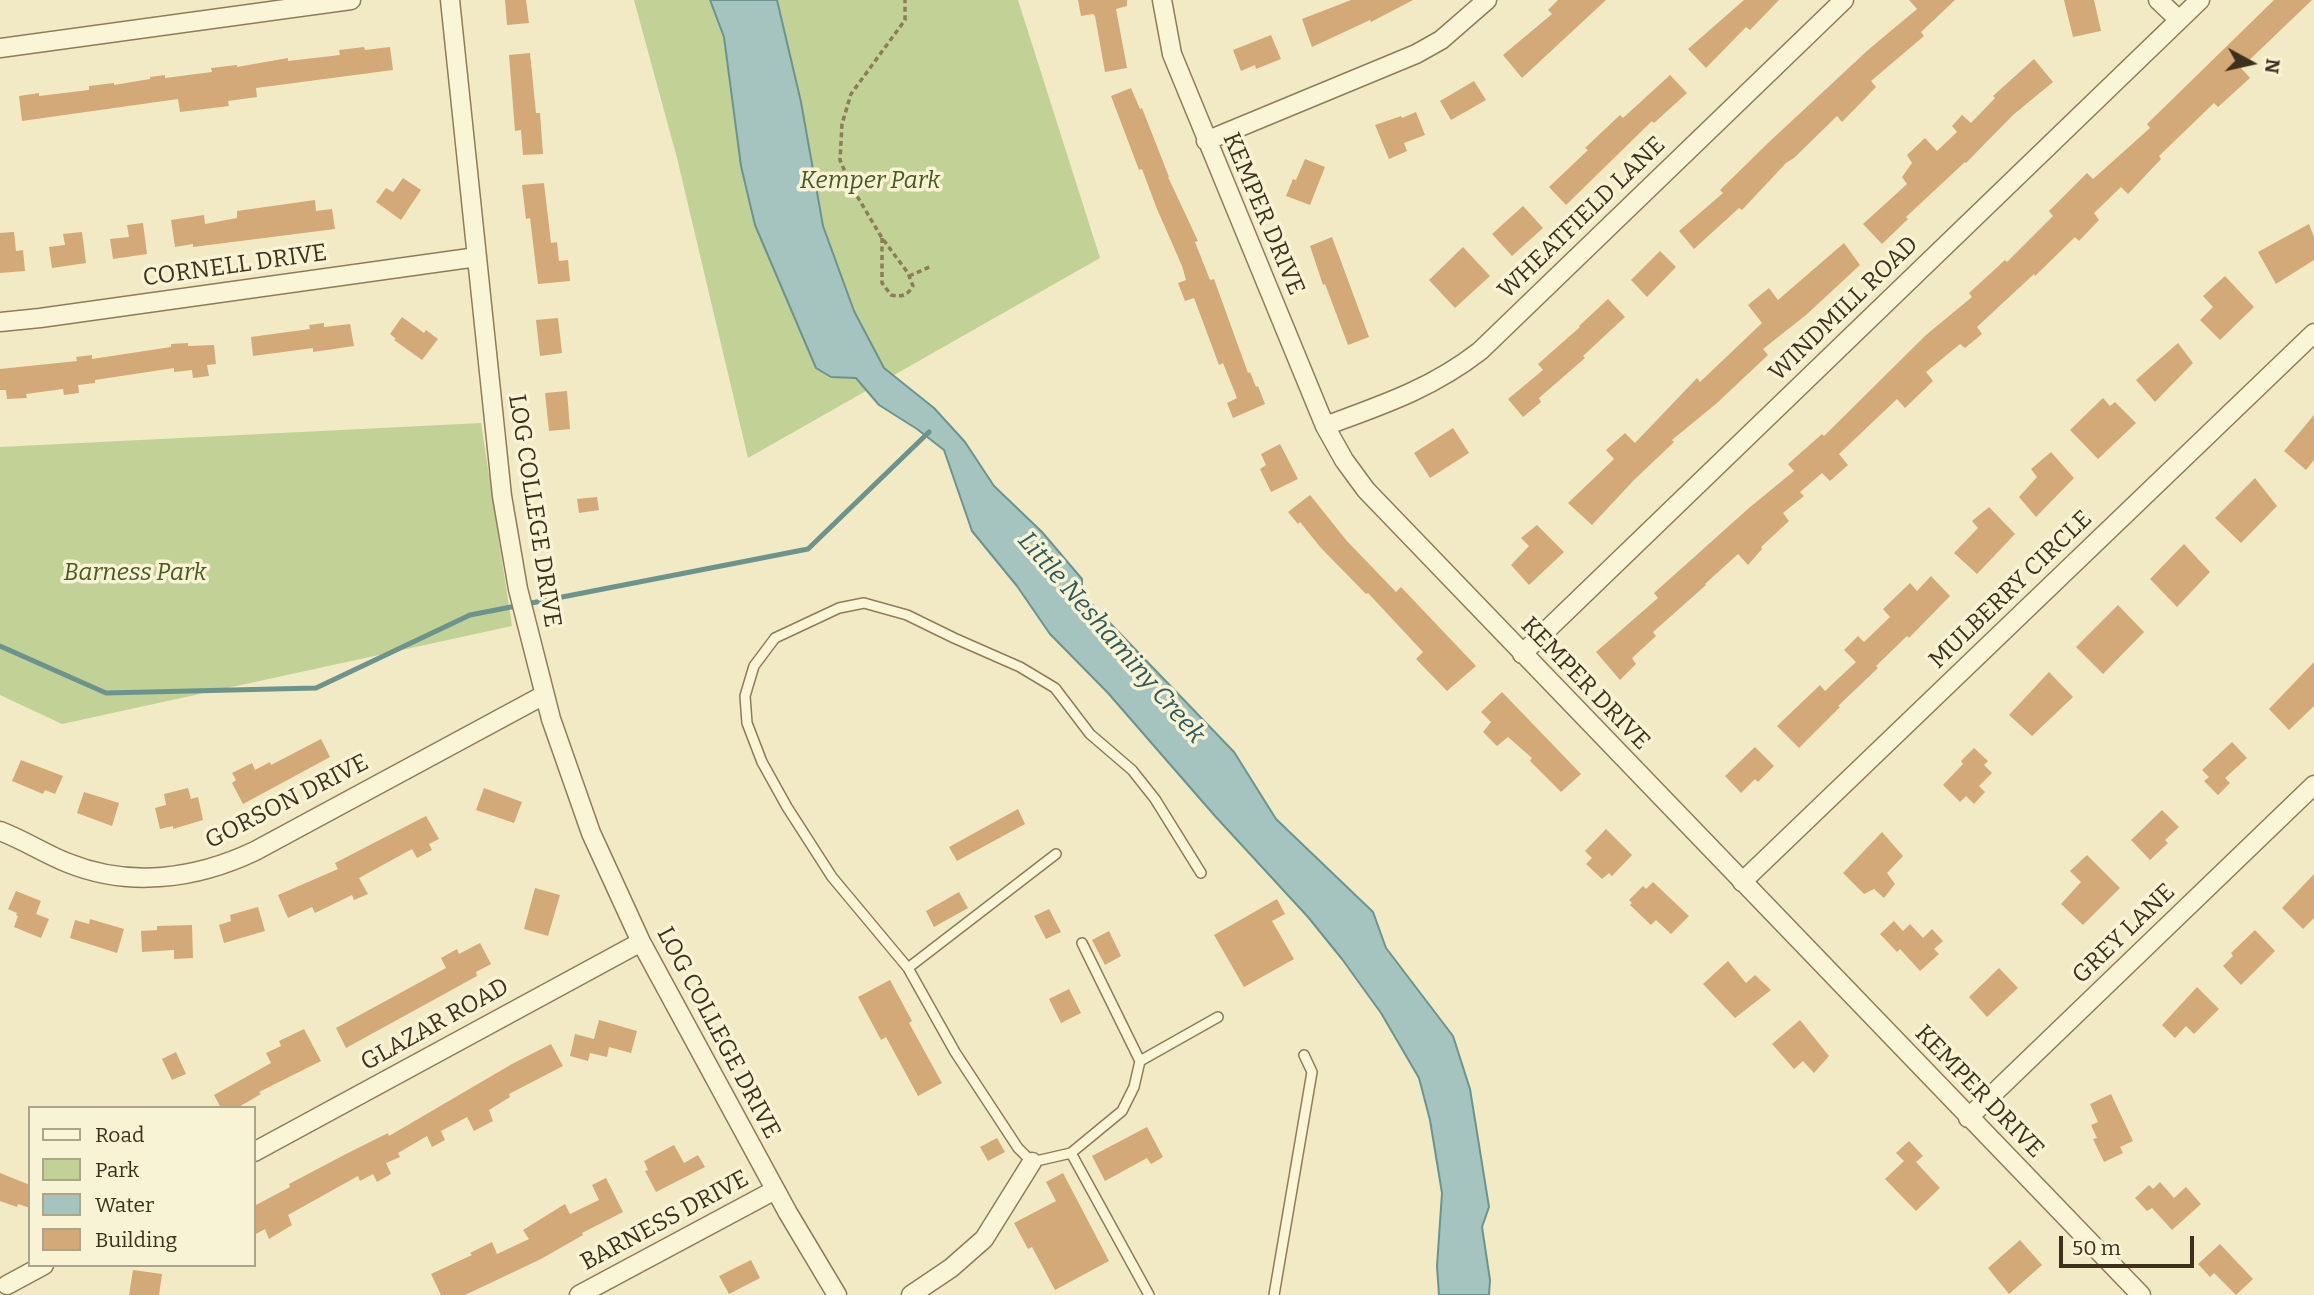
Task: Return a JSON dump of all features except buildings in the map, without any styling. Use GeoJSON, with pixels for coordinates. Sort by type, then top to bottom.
{"type":"FeatureCollection","features":[{"type":"Feature","properties":{"kind":"street"},"geometry":{"type":"LineString","coordinates":[[0,48],[351,0]]}},
{"type":"Feature","properties":{"kind":"street","name":"LOG COLLEGE DRIVE"},"geometry":{"type":"LineString","coordinates":[[450,0],[502,496],[524,617],[544,695],[591,833],[641,943],[775,1190],[837,1295]]}},
{"type":"Feature","properties":{"kind":"street","name":"KEMPER DRIVE"},"geometry":{"type":"LineString","coordinates":[[1162,0],[1172,54],[1206,141],[1325,426],[1366,491],[2141,1295]]}},
{"type":"Feature","properties":{"kind":"street"},"geometry":{"type":"LineString","coordinates":[[1206,141],[1416,54],[1441,40],[1487,0]]}},
{"type":"Feature","properties":{"kind":"street","name":"WHEATFIELD LANE"},"geometry":{"type":"LineString","coordinates":[[1325,426],[1411,394],[1464,363],[1479,351],[1844,0]]}},
{"type":"Feature","properties":{"kind":"street"},"geometry":{"type":"LineString","coordinates":[[2158,0],[2179,20]]}},
{"type":"Feature","properties":{"kind":"street","name":"WINDMILL ROAD"},"geometry":{"type":"LineString","coordinates":[[1522,654],[2200,0]]}},
{"type":"Feature","properties":{"kind":"street","name":"CORNELL DRIVE"},"geometry":{"type":"LineString","coordinates":[[0,322],[477,257]]}},
{"type":"Feature","properties":{"kind":"street","name":"MULBERRY CIRCLE"},"geometry":{"type":"LineString","coordinates":[[1742,882],[2314,333]]}},
{"type":"Feature","properties":{"kind":"street","name":"GORSON DRIVE"},"geometry":{"type":"LineString","coordinates":[[0,831],[64,862],[108,874],[156,878],[202,872],[255,851],[544,695]]}},
{"type":"Feature","properties":{"kind":"street","name":"GREY LANE"},"geometry":{"type":"LineString","coordinates":[[1968,1118],[2314,785]]}},
{"type":"Feature","properties":{"kind":"street","name":"GLAZAR ROAD"},"geometry":{"type":"LineString","coordinates":[[256,1151],[641,943]]}},
{"type":"Feature","properties":{"kind":"street"},"geometry":{"type":"LineString","coordinates":[[912,1295],[951,1268],[984,1239],[1032,1162]]}},
{"type":"Feature","properties":{"kind":"street","name":"BARNESS DRIVE"},"geometry":{"type":"LineString","coordinates":[[579,1295],[775,1190]]}},
{"type":"Feature","properties":{"kind":"street"},"geometry":{"type":"LineString","coordinates":[[8,1286],[41,1267]]}},
{"type":"Feature","properties":{"kind":"lane"},"geometry":{"type":"LineString","coordinates":[[1082,943],[1140,1061],[1134,1087],[1122,1111],[1071,1153],[1032,1162],[1018,1148],[955,1052],[908,968],[832,877],[762,762],[747,723],[745,696],[754,666],[775,638],[839,608],[864,603],[907,615],[1020,667],[1055,688],[1090,734],[1132,770],[1155,799],[1201,873]]}},
{"type":"Feature","properties":{"kind":"lane"},"geometry":{"type":"LineString","coordinates":[[908,968],[1056,854]]}},
{"type":"Feature","properties":{"kind":"lane"},"geometry":{"type":"LineString","coordinates":[[1140,1061],[1219,1017]]}},
{"type":"Feature","properties":{"kind":"lane"},"geometry":{"type":"LineString","coordinates":[[1275,1295],[1312,1072],[1304,1055]]}},
{"type":"Feature","properties":{"kind":"lane"},"geometry":{"type":"LineString","coordinates":[[1071,1153],[1149,1295]]}},
{"type":"Feature","properties":{"kind":"path"},"geometry":{"type":"LineString","coordinates":[[882,238],[882,283],[891,295],[900,297],[909,293],[913,286],[909,276],[882,238],[851,186],[840,160],[842,124],[852,94],[905,20],[905,0]]}},
{"type":"Feature","properties":{"kind":"path"},"geometry":{"type":"LineString","coordinates":[[909,276],[932,266]]}},
{"type":"Feature","properties":{"kind":"green space","name":"Kemper Park"},"geometry":{"type":"Polygon","coordinates":[[[634,0],[1018,0],[1100,258],[748,458],[677,158],[634,0]]]}},
{"type":"Feature","properties":{"kind":"green space","name":"Barness Park"},"geometry":{"type":"Polygon","coordinates":[[[481,423],[512,626],[62,724],[0,695],[0,447],[481,423]]]}},
{"type":"Feature","properties":{"kind":"water","name":"Little Neshaminy Creek"},"geometry":{"type":"Polygon","coordinates":[[[710,0],[777,0],[801,102],[823,226],[854,311],[884,368],[934,408],[965,442],[994,486],[1042,532],[1082,579],[1082,594],[1234,752],[1276,819],[1373,912],[1386,948],[1453,1036],[1470,1089],[1489,1207],[1482,1227],[1490,1280],[1489,1295],[1439,1295],[1437,1266],[1442,1193],[1430,1120],[1419,1078],[1381,1013],[1342,959],[1308,917],[1215,816],[1108,693],[1050,634],[1017,586],[972,531],[944,450],[879,405],[856,378],[831,377],[816,368],[755,225],[741,166],[724,37],[710,0]]]}},
{"type":"Feature","properties":{"kind":"waterway"},"geometry":{"type":"LineString","coordinates":[[0,646],[106,693],[316,688],[470,615],[808,549],[929,432]]}}]}
